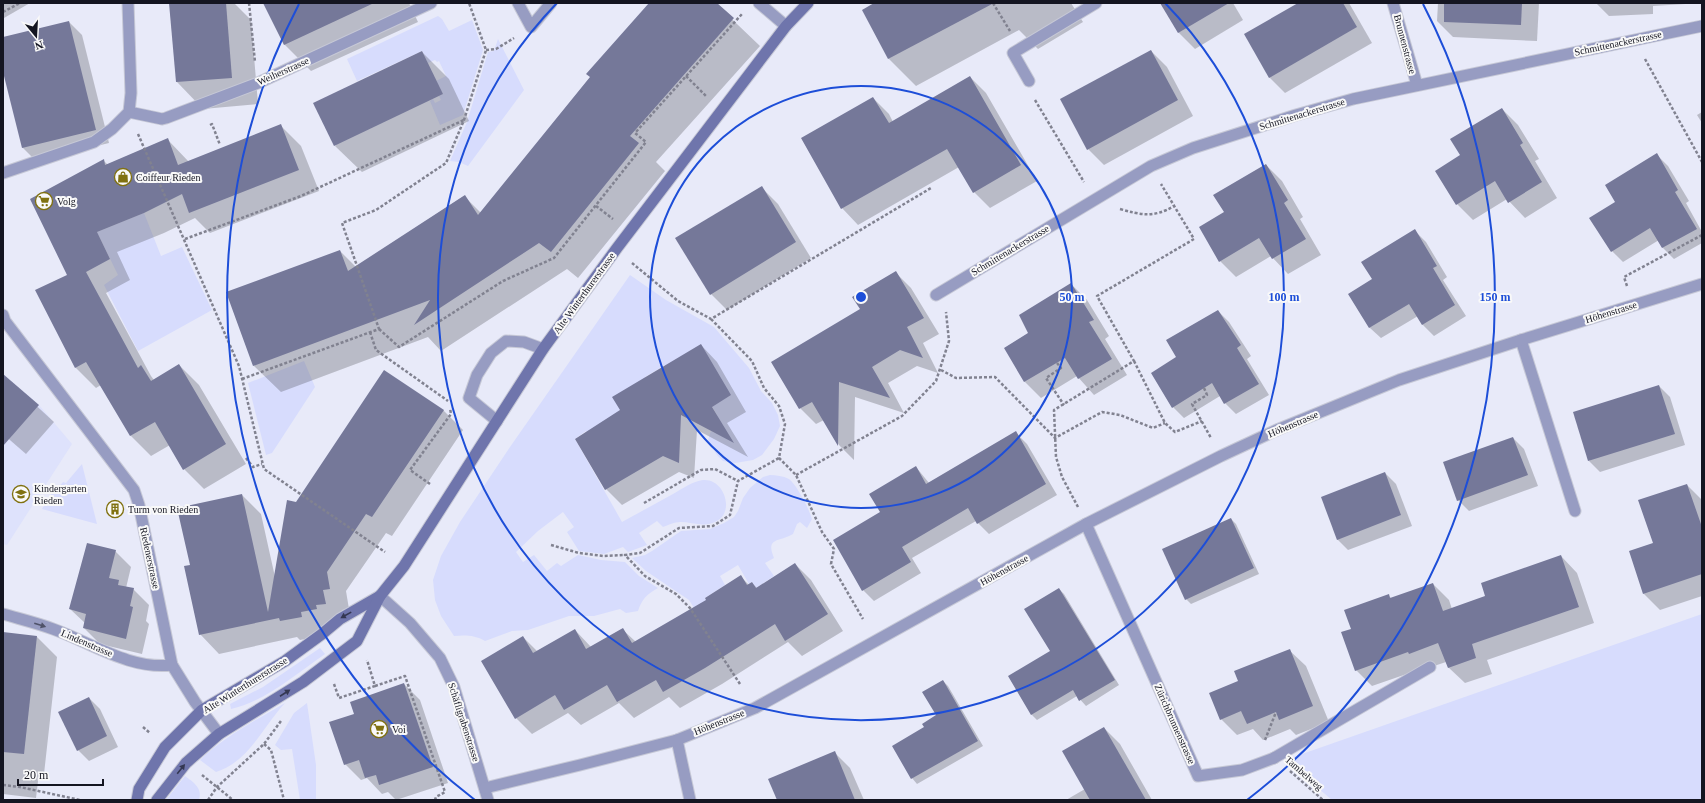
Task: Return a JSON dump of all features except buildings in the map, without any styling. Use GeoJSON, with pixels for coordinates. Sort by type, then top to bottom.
{"type":"FeatureCollection","features":[{"type":"Feature","properties":{"kind":"main road","name":"Alte Winterthurerstrasse"},"geometry":{"type":"LineString","coordinates":[[157,800],[186,763],[219,734],[302,682],[357,641],[380,596],[404,566],[543,349],[786,26],[808,3]]}},
{"type":"Feature","properties":{"kind":"main road","name":"Alte Winterthurerstrasse"},"geometry":{"type":"LineString","coordinates":[[136,800],[139,789],[165,747],[202,710],[285,661],[322,634],[340,618],[380,596]]}},
{"type":"Feature","properties":{"kind":"street"},"geometry":{"type":"LineString","coordinates":[[3,173],[94,142],[112,129],[129,112],[131,92],[128,3]]}},
{"type":"Feature","properties":{"kind":"street","name":"Weiherstrasse"},"geometry":{"type":"LineString","coordinates":[[129,112],[162,119],[258,83],[431,3]]}},
{"type":"Feature","properties":{"kind":"street"},"geometry":{"type":"LineString","coordinates":[[518,3],[531,27],[551,3]]}},
{"type":"Feature","properties":{"kind":"street"},"geometry":{"type":"LineString","coordinates":[[760,3],[786,26]]}},
{"type":"Feature","properties":{"kind":"street"},"geometry":{"type":"LineString","coordinates":[[1029,81],[1013,53],[1096,3]]}},
{"type":"Feature","properties":{"kind":"street","name":"Brunnenstrasse"},"geometry":{"type":"LineString","coordinates":[[1393,3],[1399,18],[1416,85]]}},
{"type":"Feature","properties":{"kind":"street","name":"Schmittenackerstrasse"},"geometry":{"type":"LineString","coordinates":[[936,295],[1151,166],[1193,148],[1296,115],[1353,99],[1702,26]]}},
{"type":"Feature","properties":{"kind":"street","name":"Höhenstrasse"},"geometry":{"type":"LineString","coordinates":[[485,788],[677,740],[755,708],[1086,524],[1221,456],[1279,429],[1399,380],[1521,340],[1702,284]]}},
{"type":"Feature","properties":{"kind":"street","name":"Riedenerstrasse"},"geometry":{"type":"LineString","coordinates":[[3,315],[13,332],[134,490],[139,505],[172,665],[219,734]]}},
{"type":"Feature","properties":{"kind":"street"},"geometry":{"type":"LineString","coordinates":[[1521,340],[1575,511]]}},
{"type":"Feature","properties":{"kind":"street"},"geometry":{"type":"LineString","coordinates":[[497,421],[470,398],[477,375],[491,353],[506,341],[524,342],[543,349]]}},
{"type":"Feature","properties":{"kind":"street","name":"Zürichbrunnenstrasse"},"geometry":{"type":"LineString","coordinates":[[1086,524],[1198,776],[1242,770],[1274,758],[1430,667]]}},
{"type":"Feature","properties":{"kind":"street","name":"Schäfligrabenstrasse"},"geometry":{"type":"LineString","coordinates":[[380,596],[410,623],[440,658],[454,687],[488,800]]}},
{"type":"Feature","properties":{"kind":"street","name":"Lindenstrasse"},"geometry":{"type":"LineString","coordinates":[[3,614],[53,629],[111,654],[149,666],[172,665]]}},
{"type":"Feature","properties":{"kind":"street"},"geometry":{"type":"LineString","coordinates":[[677,740],[690,800]]}},
{"type":"Feature","properties":{"kind":"path"},"geometry":{"type":"LineString","coordinates":[[3,12],[20,3]]}},
{"type":"Feature","properties":{"kind":"path"},"geometry":{"type":"LineString","coordinates":[[249,3],[252,48],[258,83]]}},
{"type":"Feature","properties":{"kind":"path"},"geometry":{"type":"LineString","coordinates":[[469,3],[486,50],[464,120],[446,163],[376,210],[342,223],[379,329],[399,347],[503,281],[554,258],[646,142],[636,133],[743,13]]}},
{"type":"Feature","properties":{"kind":"path"},"geometry":{"type":"LineString","coordinates":[[993,3],[1011,32]]}},
{"type":"Feature","properties":{"kind":"path"},"geometry":{"type":"LineString","coordinates":[[486,50],[496,49]]}},
{"type":"Feature","properties":{"kind":"path"},"geometry":{"type":"LineString","coordinates":[[1643,54],[1702,162]]}},
{"type":"Feature","properties":{"kind":"path"},"geometry":{"type":"LineString","coordinates":[[686,76],[709,99]]}},
{"type":"Feature","properties":{"kind":"path"},"geometry":{"type":"LineString","coordinates":[[1033,97],[1081,177]]}},
{"type":"Feature","properties":{"kind":"path"},"geometry":{"type":"LineString","coordinates":[[185,240],[300,196],[464,120]]}},
{"type":"Feature","properties":{"kind":"path"},"geometry":{"type":"LineString","coordinates":[[204,127],[212,124],[220,145]]}},
{"type":"Feature","properties":{"kind":"path"},"geometry":{"type":"LineString","coordinates":[[136,128],[239,366],[264,470],[385,552]]}},
{"type":"Feature","properties":{"kind":"path"},"geometry":{"type":"LineString","coordinates":[[1158,180],[1194,239],[1097,296],[1134,361],[1165,423],[1175,432],[1202,421]]}},
{"type":"Feature","properties":{"kind":"path"},"geometry":{"type":"LineString","coordinates":[[711,319],[931,188]]}},
{"type":"Feature","properties":{"kind":"path"},"geometry":{"type":"LineString","coordinates":[[596,206],[614,219]]}},
{"type":"Feature","properties":{"kind":"path"},"geometry":{"type":"LineString","coordinates":[[1628,289],[1624,277],[1702,235]]}},
{"type":"Feature","properties":{"kind":"path"},"geometry":{"type":"LineString","coordinates":[[632,263],[678,301],[711,319],[752,361],[764,388],[779,406],[784,424],[779,458]]}},
{"type":"Feature","properties":{"kind":"path"},"geometry":{"type":"LineString","coordinates":[[796,475],[902,416],[936,381],[950,340],[946,312],[936,295]]}},
{"type":"Feature","properties":{"kind":"path"},"geometry":{"type":"LineString","coordinates":[[242,379],[379,329]]}},
{"type":"Feature","properties":{"kind":"path"},"geometry":{"type":"LineString","coordinates":[[370,332],[376,350],[448,400],[452,414],[410,470],[430,484]]}},
{"type":"Feature","properties":{"kind":"path"},"geometry":{"type":"LineString","coordinates":[[1086,524],[1062,477],[1056,457],[1054,410],[1134,361]]}},
{"type":"Feature","properties":{"kind":"path"},"geometry":{"type":"LineString","coordinates":[[1057,363],[1061,368],[1046,378],[1064,405]]}},
{"type":"Feature","properties":{"kind":"path"},"geometry":{"type":"LineString","coordinates":[[941,370],[956,378],[995,377],[1055,438]]}},
{"type":"Feature","properties":{"kind":"path"},"geometry":{"type":"LineString","coordinates":[[1204,388],[1207,395],[1192,404],[1211,438]]}},
{"type":"Feature","properties":{"kind":"path"},"geometry":{"type":"LineString","coordinates":[[1055,438],[1102,412],[1120,415],[1153,428],[1165,423]]}},
{"type":"Feature","properties":{"kind":"path"},"geometry":{"type":"LineString","coordinates":[[246,458],[253,467],[262,464]]}},
{"type":"Feature","properties":{"kind":"path"},"geometry":{"type":"LineString","coordinates":[[779,458],[796,475],[822,532],[834,549],[831,564],[863,619]]}},
{"type":"Feature","properties":{"kind":"path"},"geometry":{"type":"LineString","coordinates":[[551,545],[579,553],[603,556],[624,555],[640,553],[679,528],[713,526],[730,515],[738,481],[779,458]]}},
{"type":"Feature","properties":{"kind":"path"},"geometry":{"type":"LineString","coordinates":[[644,503],[701,470],[715,469],[738,481]]}},
{"type":"Feature","properties":{"kind":"path"},"geometry":{"type":"LineString","coordinates":[[624,555],[645,576],[676,594],[690,608],[740,684]]}},
{"type":"Feature","properties":{"kind":"path"},"geometry":{"type":"LineString","coordinates":[[366,659],[375,686]]}},
{"type":"Feature","properties":{"kind":"path"},"geometry":{"type":"LineString","coordinates":[[334,683],[339,698],[405,676],[446,792],[436,797],[435,800]]}},
{"type":"Feature","properties":{"kind":"path"},"geometry":{"type":"LineString","coordinates":[[1265,741],[1276,712]]}},
{"type":"Feature","properties":{"kind":"path"},"geometry":{"type":"LineString","coordinates":[[264,744],[271,750],[284,800]]}},
{"type":"Feature","properties":{"kind":"path","name":"Tambelweg"},"geometry":{"type":"LineString","coordinates":[[1274,758],[1323,800]]}},
{"type":"Feature","properties":{"kind":"path"},"geometry":{"type":"LineString","coordinates":[[200,774],[233,800]]}},
{"type":"Feature","properties":{"kind":"path"},"geometry":{"type":"LineString","coordinates":[[3,785],[27,788],[80,800]]}},
{"type":"Feature","properties":{"kind":"path"},"geometry":{"type":"LineString","coordinates":[[208,800],[217,787]]}},
{"type":"Feature","properties":{"kind":"shaded area"},"geometry":{"type":"Polygon","coordinates":[[[438,16],[442,19],[449,31],[472,20],[483,50],[463,115],[440,125],[430,101],[433,99],[435,103],[441,100],[439,96],[443,94],[436,81],[446,76],[439,61],[437,62],[435,60],[428,63],[422,51],[357,81],[347,59],[438,16]]]}},
{"type":"Feature","properties":{"kind":"shaded area"},"geometry":{"type":"Polygon","coordinates":[[[498,39],[524,90],[468,166],[459,162],[450,161],[467,122],[488,52],[494,51],[498,39]]]}},
{"type":"Feature","properties":{"kind":"shaded area"},"geometry":{"type":"Polygon","coordinates":[[[144,213],[161,256],[182,247],[212,310],[138,351],[104,285],[118,275],[97,232],[144,213]]]}},
{"type":"Feature","properties":{"kind":"shaded area"},"geometry":{"type":"Polygon","coordinates":[[[630,275],[666,300],[714,327],[749,368],[761,391],[772,403],[778,415],[780,426],[774,439],[762,455],[753,460],[735,463],[723,461],[717,455],[708,440],[711,431],[715,433],[720,432],[717,415],[712,406],[731,395],[668,370],[665,365],[645,377],[647,382],[620,410],[589,437],[586,431],[575,439],[622,522],[695,482],[703,480],[717,484],[725,496],[725,510],[722,516],[717,521],[708,524],[680,522],[663,527],[657,521],[639,533],[647,545],[628,552],[623,547],[604,554],[579,551],[567,532],[574,527],[563,512],[538,531],[516,552],[523,562],[534,555],[547,571],[557,563],[561,566],[578,555],[601,560],[625,562],[639,576],[658,588],[645,597],[638,611],[626,613],[620,609],[594,616],[569,616],[528,630],[512,631],[485,641],[470,636],[454,636],[441,616],[435,600],[433,580],[441,556],[460,522],[510,447],[630,275]]]}},
{"type":"Feature","properties":{"kind":"shaded area"},"geometry":{"type":"Polygon","coordinates":[[[304,361],[315,387],[272,453],[266,455],[248,383],[304,361]]]}},
{"type":"Feature","properties":{"kind":"shaded area","name":"Kindergarten Rieden"},"geometry":{"type":"Polygon","coordinates":[[[3,374],[39,405],[72,444],[7,545],[3,544],[3,374]]]}},
{"type":"Feature","properties":{"kind":"shaded area"},"geometry":{"type":"Polygon","coordinates":[[[82,464],[97,524],[42,509],[56,487],[58,488],[63,482],[66,483],[82,464]]]}},
{"type":"Feature","properties":{"kind":"shaded area"},"geometry":{"type":"Polygon","coordinates":[[[777,475],[789,479],[796,486],[812,519],[807,528],[800,522],[797,524],[793,534],[773,543],[771,547],[774,558],[765,563],[774,576],[756,588],[752,582],[749,584],[738,565],[720,576],[725,585],[705,598],[734,644],[718,646],[689,600],[646,571],[632,558],[645,555],[681,531],[710,529],[734,517],[743,498],[750,488],[763,477],[777,475]]]}},
{"type":"Feature","properties":{"kind":"shaded area"},"geometry":{"type":"Polygon","coordinates":[[[1702,614],[1702,800],[1332,800],[1285,760],[1702,614]]]}},
{"type":"Feature","properties":{"kind":"shaded area"},"geometry":{"type":"Polygon","coordinates":[[[320,648],[325,654],[280,686],[256,700],[231,709],[230,704],[263,687],[320,648]]]}},
{"type":"Feature","properties":{"kind":"shaded area"},"geometry":{"type":"Polygon","coordinates":[[[285,703],[247,752],[228,767],[216,772],[200,760],[230,736],[285,703]]]}},
{"type":"Feature","properties":{"kind":"shaded area"},"geometry":{"type":"Polygon","coordinates":[[[307,703],[316,765],[316,800],[300,800],[292,749],[281,750],[275,745],[294,713],[307,703]]]}},
{"type":"Feature","properties":{"kind":"shaded area"},"geometry":{"type":"Polygon","coordinates":[[[185,776],[194,783],[200,792],[199,800],[166,800],[185,776]]]}},
{"type":"Feature","properties":{"kind":"place","name":"Coiffeur Rieden"},"geometry":{"type":"Point","coordinates":[123,177]}},
{"type":"Feature","properties":{"kind":"place","name":"Volg"},"geometry":{"type":"Point","coordinates":[44,201]}},
{"type":"Feature","properties":{"kind":"place","name":"Kindergarten Rieden"},"geometry":{"type":"Point","coordinates":[21,494]}},
{"type":"Feature","properties":{"kind":"place","name":"Turm von Rieden"},"geometry":{"type":"Point","coordinates":[115,509]}},
{"type":"Feature","properties":{"kind":"place","name":"Voi"},"geometry":{"type":"Point","coordinates":[379,729]}}]}
